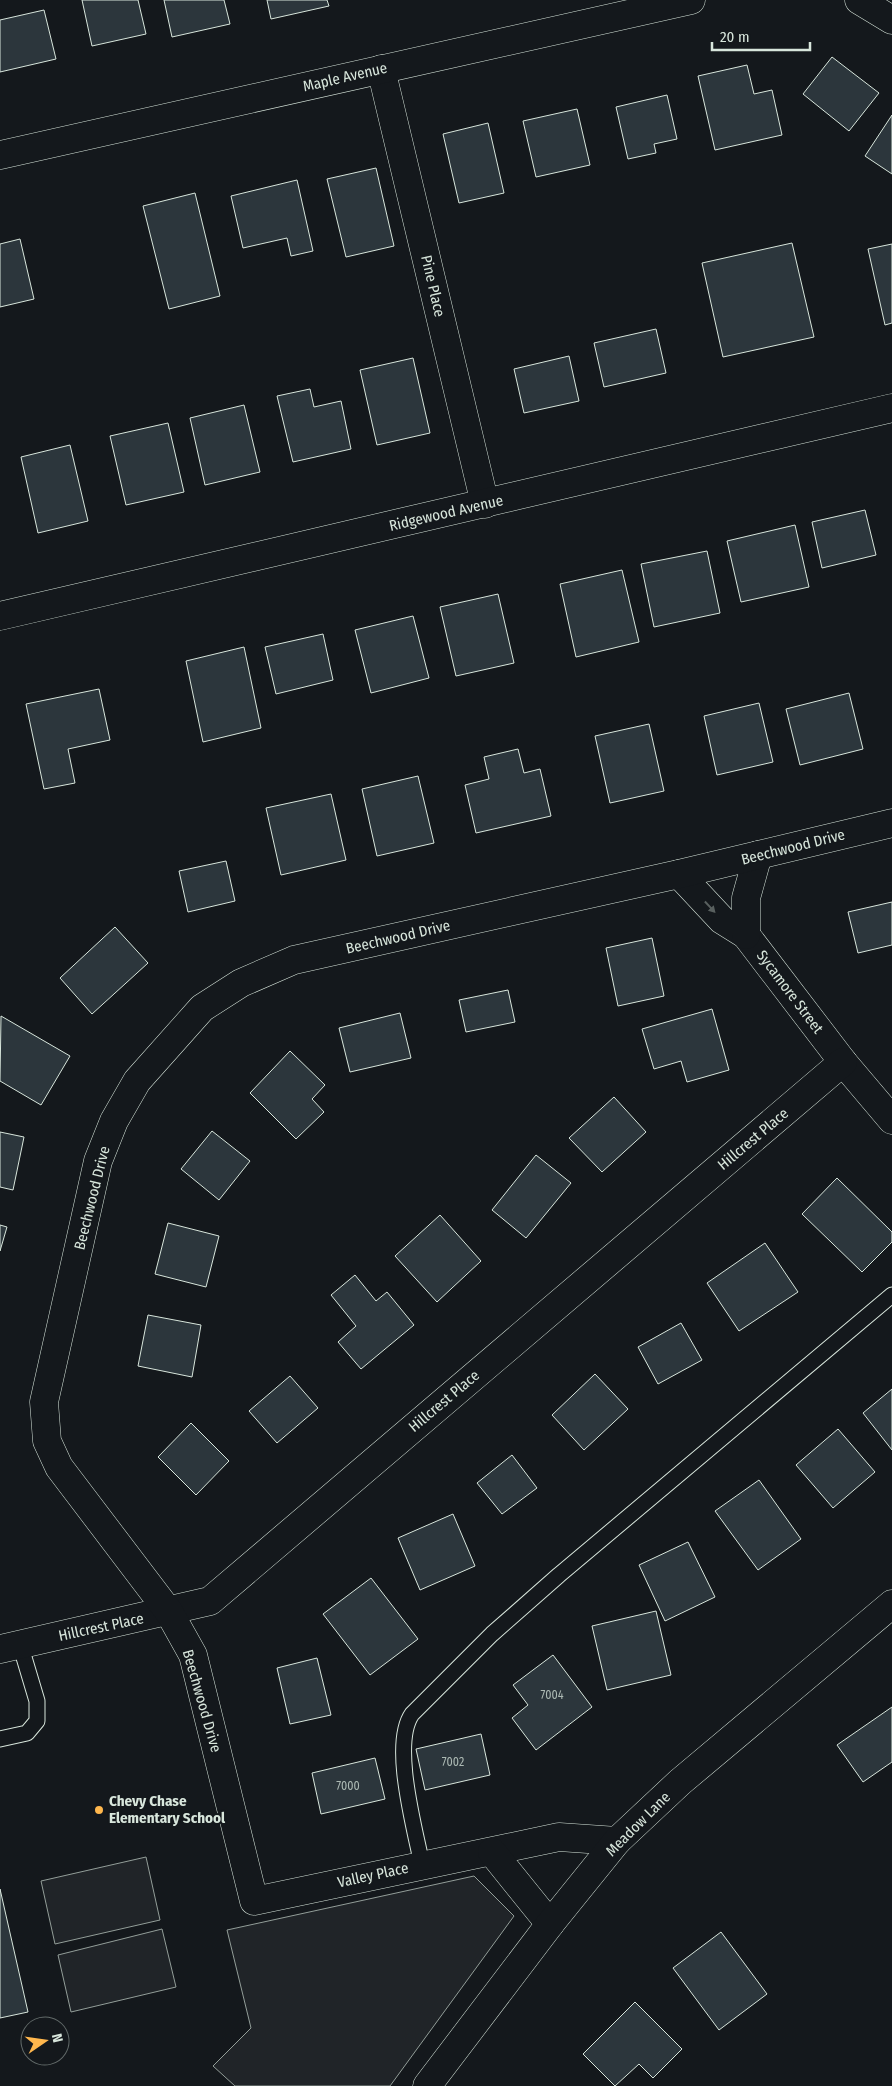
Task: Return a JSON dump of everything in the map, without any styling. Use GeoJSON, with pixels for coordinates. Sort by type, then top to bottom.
{"type":"FeatureCollection","features":[{"type":"Feature","properties":{"kind":"street","name":"Maple Avenue"},"geometry":{"type":"LineString","coordinates":[[0,155],[691,0]]}},
{"type":"Feature","properties":{"kind":"street"},"geometry":{"type":"LineString","coordinates":[[859,0],[892,20]]}},
{"type":"Feature","properties":{"kind":"street","name":"Pine Place"},"geometry":{"type":"LineString","coordinates":[[381,69],[485,504]]}},
{"type":"Feature","properties":{"kind":"street","name":"Ridgewood Avenue"},"geometry":{"type":"LineString","coordinates":[[0,616],[892,408]]}},
{"type":"Feature","properties":{"kind":"street","name":"Beechwood Drive"},"geometry":{"type":"LineString","coordinates":[[254,1901],[193,1656],[169,1612],[59,1467],[47,1441],[44,1422],[44,1402],[98,1161],[114,1121],[137,1082],[202,1008],[241,983],[294,960],[679,874],[892,823]]}},
{"type":"Feature","properties":{"kind":"street"},"geometry":{"type":"LineString","coordinates":[[746,935],[746,898],[758,855]]}},
{"type":"Feature","properties":{"kind":"street","name":"Sycamore Street"},"geometry":{"type":"LineString","coordinates":[[679,874],[722,920],[746,935],[843,1062],[892,1120]]}},
{"type":"Feature","properties":{"kind":"street","name":"Hillcrest Place"},"geometry":{"type":"LineString","coordinates":[[10,1647],[169,1612],[210,1601],[843,1062]]}},
{"type":"Feature","properties":{"kind":"street","name":"Meadow Lane"},"geometry":{"type":"LineString","coordinates":[[427,2086],[550,1924],[617,1841],[680,1782],[892,1604]]}},
{"type":"Feature","properties":{"kind":"street","name":"Valley Place"},"geometry":{"type":"LineString","coordinates":[[254,1901],[559,1837],[617,1841]]}},
{"type":"Feature","properties":{"kind":"street"},"geometry":{"type":"LineString","coordinates":[[492,1852],[550,1924]]}},
{"type":"Feature","properties":{"kind":"lane"},"geometry":{"type":"LineString","coordinates":[[422,1865],[404,1777],[406,1723],[412,1714],[492,1634],[559,1575],[892,1295]]}},
{"type":"Feature","properties":{"kind":"lane"},"geometry":{"type":"LineString","coordinates":[[0,1739],[27,1733],[37,1721],[37,1701],[10,1647]]}},
{"type":"Feature","properties":{"kind":"shaded area"},"geometry":{"type":"Polygon","coordinates":[[[146,1857],[160,1920],[55,1944],[41,1881],[146,1857]]]}},
{"type":"Feature","properties":{"kind":"shaded area"},"geometry":{"type":"Polygon","coordinates":[[[474,1876],[514,1916],[390,2086],[235,2086],[213,2066],[251,2028],[227,1930],[474,1876]]]}},
{"type":"Feature","properties":{"kind":"shaded area"},"geometry":{"type":"Polygon","coordinates":[[[162,1929],[176,1987],[71,2012],[58,1955],[162,1929]]]}},
{"type":"Feature","properties":{"kind":"building"},"geometry":{"type":"Polygon","coordinates":[[[82,0],[138,0],[146,34],[92,46],[82,0]]]}},
{"type":"Feature","properties":{"kind":"building"},"geometry":{"type":"Polygon","coordinates":[[[164,0],[224,0],[230,24],[172,37],[164,0]]]}},
{"type":"Feature","properties":{"kind":"building"},"geometry":{"type":"Polygon","coordinates":[[[267,0],[327,0],[329,6],[271,19],[267,0]]]}},
{"type":"Feature","properties":{"kind":"building"},"geometry":{"type":"Polygon","coordinates":[[[44,10],[56,59],[0,72],[0,20],[44,10]]]}},
{"type":"Feature","properties":{"kind":"building"},"geometry":{"type":"Polygon","coordinates":[[[832,57],[879,93],[849,131],[803,94],[832,57]]]}},
{"type":"Feature","properties":{"kind":"building"},"geometry":{"type":"Polygon","coordinates":[[[747,65],[754,94],[772,90],[782,135],[715,150],[698,76],[747,65]]]}},
{"type":"Feature","properties":{"kind":"building"},"geometry":{"type":"Polygon","coordinates":[[[667,95],[677,139],[654,144],[656,153],[628,159],[616,107],[667,95]]]}},
{"type":"Feature","properties":{"kind":"building"},"geometry":{"type":"Polygon","coordinates":[[[577,109],[590,165],[536,177],[523,121],[577,109]]]}},
{"type":"Feature","properties":{"kind":"building"},"geometry":{"type":"Polygon","coordinates":[[[892,115],[892,174],[865,156],[892,115]]]}},
{"type":"Feature","properties":{"kind":"building"},"geometry":{"type":"Polygon","coordinates":[[[488,123],[504,193],[459,203],[443,134],[488,123]]]}},
{"type":"Feature","properties":{"kind":"building"},"geometry":{"type":"Polygon","coordinates":[[[376,168],[394,246],[346,257],[327,179],[376,168]]]}},
{"type":"Feature","properties":{"kind":"building"},"geometry":{"type":"Polygon","coordinates":[[[297,180],[313,251],[291,256],[287,238],[243,248],[231,196],[297,180]]]}},
{"type":"Feature","properties":{"kind":"building"},"geometry":{"type":"Polygon","coordinates":[[[195,193],[220,296],[169,309],[143,206],[195,193]]]}},
{"type":"Feature","properties":{"kind":"building"},"geometry":{"type":"Polygon","coordinates":[[[20,239],[34,299],[0,307],[0,244],[20,239]]]}},
{"type":"Feature","properties":{"kind":"building"},"geometry":{"type":"Polygon","coordinates":[[[792,243],[814,337],[723,357],[702,263],[792,243]]]}},
{"type":"Feature","properties":{"kind":"building"},"geometry":{"type":"Polygon","coordinates":[[[892,244],[892,323],[885,325],[868,249],[892,244]]]}},
{"type":"Feature","properties":{"kind":"building"},"geometry":{"type":"Polygon","coordinates":[[[656,329],[666,373],[604,387],[594,343],[656,329]]]}},
{"type":"Feature","properties":{"kind":"building"},"geometry":{"type":"Polygon","coordinates":[[[569,356],[579,401],[524,413],[514,369],[569,356]]]}},
{"type":"Feature","properties":{"kind":"building"},"geometry":{"type":"Polygon","coordinates":[[[413,358],[430,433],[377,445],[360,370],[413,358]]]}},
{"type":"Feature","properties":{"kind":"building"},"geometry":{"type":"Polygon","coordinates":[[[310,389],[314,407],[341,401],[351,449],[293,462],[277,396],[310,389]]]}},
{"type":"Feature","properties":{"kind":"building"},"geometry":{"type":"Polygon","coordinates":[[[244,405],[260,472],[205,485],[190,418],[244,405]]]}},
{"type":"Feature","properties":{"kind":"building"},"geometry":{"type":"Polygon","coordinates":[[[168,423],[184,492],[126,505],[110,436],[168,423]]]}},
{"type":"Feature","properties":{"kind":"building"},"geometry":{"type":"Polygon","coordinates":[[[70,445],[88,521],[38,533],[21,457],[70,445]]]}},
{"type":"Feature","properties":{"kind":"building"},"geometry":{"type":"Polygon","coordinates":[[[865,510],[876,555],[822,568],[812,522],[865,510]]]}},
{"type":"Feature","properties":{"kind":"building"},"geometry":{"type":"Polygon","coordinates":[[[795,525],[809,587],[741,602],[727,541],[795,525]]]}},
{"type":"Feature","properties":{"kind":"building"},"geometry":{"type":"Polygon","coordinates":[[[707,551],[720,613],[654,627],[641,564],[707,551]]]}},
{"type":"Feature","properties":{"kind":"building"},"geometry":{"type":"Polygon","coordinates":[[[622,570],[639,642],[576,657],[560,584],[622,570]]]}},
{"type":"Feature","properties":{"kind":"building"},"geometry":{"type":"Polygon","coordinates":[[[498,594],[514,663],[456,676],[440,607],[498,594]]]}},
{"type":"Feature","properties":{"kind":"building"},"geometry":{"type":"Polygon","coordinates":[[[413,616],[429,678],[371,693],[355,630],[413,616]]]}},
{"type":"Feature","properties":{"kind":"building"},"geometry":{"type":"Polygon","coordinates":[[[323,634],[333,680],[276,694],[265,647],[323,634]]]}},
{"type":"Feature","properties":{"kind":"building"},"geometry":{"type":"Polygon","coordinates":[[[244,647],[261,728],[203,742],[186,661],[244,647]]]}},
{"type":"Feature","properties":{"kind":"building"},"geometry":{"type":"Polygon","coordinates":[[[99,689],[110,740],[68,749],[75,783],[44,789],[26,704],[99,689]]]}},
{"type":"Feature","properties":{"kind":"building"},"geometry":{"type":"Polygon","coordinates":[[[849,693],[863,749],[800,765],[786,709],[849,693]]]}},
{"type":"Feature","properties":{"kind":"building"},"geometry":{"type":"Polygon","coordinates":[[[759,703],[773,762],[717,775],[704,716],[759,703]]]}},
{"type":"Feature","properties":{"kind":"building"},"geometry":{"type":"Polygon","coordinates":[[[649,724],[664,791],[610,803],[595,736],[649,724]]]}},
{"type":"Feature","properties":{"kind":"building"},"geometry":{"type":"Polygon","coordinates":[[[518,749],[524,773],[540,769],[551,816],[476,833],[465,785],[489,779],[484,757],[518,749]]]}},
{"type":"Feature","properties":{"kind":"building"},"geometry":{"type":"Polygon","coordinates":[[[418,776],[434,843],[377,856],[362,789],[418,776]]]}},
{"type":"Feature","properties":{"kind":"building"},"geometry":{"type":"Polygon","coordinates":[[[331,794],[346,860],[281,875],[266,808],[331,794]]]}},
{"type":"Feature","properties":{"kind":"building"},"geometry":{"type":"Polygon","coordinates":[[[226,861],[235,901],[188,912],[179,871],[226,861]]]}},
{"type":"Feature","properties":{"kind":"building"},"geometry":{"type":"Polygon","coordinates":[[[892,902],[892,945],[858,953],[848,912],[892,902]]]}},
{"type":"Feature","properties":{"kind":"building"},"geometry":{"type":"Polygon","coordinates":[[[115,927],[148,963],[92,1014],[60,978],[115,927]]]}},
{"type":"Feature","properties":{"kind":"building"},"geometry":{"type":"Polygon","coordinates":[[[652,938],[664,996],[618,1006],[606,948],[652,938]]]}},
{"type":"Feature","properties":{"kind":"building"},"geometry":{"type":"Polygon","coordinates":[[[508,990],[515,1022],[466,1032],[459,1000],[508,990]]]}},
{"type":"Feature","properties":{"kind":"building"},"geometry":{"type":"Polygon","coordinates":[[[712,1009],[729,1070],[687,1082],[681,1061],[654,1069],[642,1029],[712,1009]]]}},
{"type":"Feature","properties":{"kind":"building"},"geometry":{"type":"Polygon","coordinates":[[[400,1013],[411,1058],[350,1072],[339,1028],[400,1013]]]}},
{"type":"Feature","properties":{"kind":"building"},"geometry":{"type":"Polygon","coordinates":[[[1,1016],[70,1056],[41,1105],[0,1081],[1,1016]]]}},
{"type":"Feature","properties":{"kind":"building"},"geometry":{"type":"Polygon","coordinates":[[[290,1051],[325,1085],[312,1099],[324,1112],[296,1139],[250,1093],[290,1051]]]}},
{"type":"Feature","properties":{"kind":"building"},"geometry":{"type":"Polygon","coordinates":[[[614,1097],[646,1132],[602,1172],[569,1138],[614,1097]]]}},
{"type":"Feature","properties":{"kind":"building"},"geometry":{"type":"Polygon","coordinates":[[[212,1131],[250,1161],[219,1200],[181,1169],[212,1131]]]}},
{"type":"Feature","properties":{"kind":"building"},"geometry":{"type":"Polygon","coordinates":[[[0,1132],[24,1137],[13,1190],[0,1187],[0,1132]]]}},
{"type":"Feature","properties":{"kind":"building"},"geometry":{"type":"Polygon","coordinates":[[[536,1155],[571,1183],[526,1238],[492,1210],[536,1155]]]}},
{"type":"Feature","properties":{"kind":"building"},"geometry":{"type":"Polygon","coordinates":[[[837,1178],[892,1232],[892,1242],[862,1272],[802,1214],[837,1178]]]}},
{"type":"Feature","properties":{"kind":"building"},"geometry":{"type":"Polygon","coordinates":[[[440,1215],[481,1261],[437,1302],[395,1256],[440,1215]]]}},
{"type":"Feature","properties":{"kind":"building"},"geometry":{"type":"Polygon","coordinates":[[[168,1223],[219,1236],[206,1287],[155,1274],[168,1223]]]}},
{"type":"Feature","properties":{"kind":"building"},"geometry":{"type":"Polygon","coordinates":[[[0,1225],[7,1227],[0,1251],[0,1225]]]}},
{"type":"Feature","properties":{"kind":"building"},"geometry":{"type":"Polygon","coordinates":[[[765,1243],[798,1292],[739,1331],[707,1283],[765,1243]]]}},
{"type":"Feature","properties":{"kind":"building"},"geometry":{"type":"Polygon","coordinates":[[[355,1275],[376,1301],[387,1292],[414,1325],[361,1369],[338,1342],[356,1326],[331,1295],[355,1275]]]}},
{"type":"Feature","properties":{"kind":"building"},"geometry":{"type":"Polygon","coordinates":[[[148,1315],[201,1325],[192,1377],[138,1366],[148,1315]]]}},
{"type":"Feature","properties":{"kind":"building"},"geometry":{"type":"Polygon","coordinates":[[[681,1323],[702,1360],[658,1384],[638,1347],[681,1323]]]}},
{"type":"Feature","properties":{"kind":"building"},"geometry":{"type":"Polygon","coordinates":[[[595,1374],[628,1409],[584,1450],[552,1415],[595,1374]]]}},
{"type":"Feature","properties":{"kind":"building"},"geometry":{"type":"Polygon","coordinates":[[[290,1376],[318,1408],[277,1443],[249,1411],[290,1376]]]}},
{"type":"Feature","properties":{"kind":"building"},"geometry":{"type":"Polygon","coordinates":[[[892,1389],[892,1450],[863,1413],[892,1389]]]}},
{"type":"Feature","properties":{"kind":"building"},"geometry":{"type":"Polygon","coordinates":[[[191,1423],[229,1461],[196,1495],[158,1457],[191,1423]]]}},
{"type":"Feature","properties":{"kind":"building"},"geometry":{"type":"Polygon","coordinates":[[[838,1429],[875,1472],[833,1508],[796,1465],[838,1429]]]}},
{"type":"Feature","properties":{"kind":"building"},"geometry":{"type":"Polygon","coordinates":[[[512,1455],[537,1488],[502,1514],[477,1483],[512,1455]]]}},
{"type":"Feature","properties":{"kind":"building"},"geometry":{"type":"Polygon","coordinates":[[[759,1480],[801,1539],[758,1570],[715,1511],[759,1480]]]}},
{"type":"Feature","properties":{"kind":"building"},"geometry":{"type":"Polygon","coordinates":[[[453,1514],[475,1566],[420,1590],[398,1538],[453,1514]]]}},
{"type":"Feature","properties":{"kind":"building"},"geometry":{"type":"Polygon","coordinates":[[[688,1542],[715,1597],[665,1621],[639,1565],[688,1542]]]}},
{"type":"Feature","properties":{"kind":"building"},"geometry":{"type":"Polygon","coordinates":[[[371,1578],[418,1639],[370,1675],[323,1614],[371,1578]]]}},
{"type":"Feature","properties":{"kind":"building"},"geometry":{"type":"Polygon","coordinates":[[[656,1611],[671,1675],[607,1690],[592,1626],[656,1611]]]}},
{"type":"Feature","properties":{"kind":"building"},"geometry":{"type":"Polygon","coordinates":[[[553,1655],[592,1707],[536,1750],[512,1718],[528,1705],[513,1685],[553,1655]]]}},
{"type":"Feature","properties":{"kind":"building"},"geometry":{"type":"Polygon","coordinates":[[[317,1658],[331,1715],[290,1724],[277,1668],[317,1658]]]}},
{"type":"Feature","properties":{"kind":"building"},"geometry":{"type":"Polygon","coordinates":[[[892,1707],[892,1762],[863,1782],[837,1745],[892,1707]]]}},
{"type":"Feature","properties":{"kind":"building"},"geometry":{"type":"Polygon","coordinates":[[[481,1734],[490,1775],[425,1790],[416,1749],[481,1734]]]}},
{"type":"Feature","properties":{"kind":"building"},"geometry":{"type":"Polygon","coordinates":[[[375,1758],[385,1799],[321,1814],[312,1773],[375,1758]]]}},
{"type":"Feature","properties":{"kind":"building"},"geometry":{"type":"Polygon","coordinates":[[[0,1889],[28,2012],[0,2018],[0,1889]]]}},
{"type":"Feature","properties":{"kind":"building"},"geometry":{"type":"Polygon","coordinates":[[[721,1932],[767,1994],[719,2030],[673,1968],[721,1932]]]}},
{"type":"Feature","properties":{"kind":"building"},"geometry":{"type":"Polygon","coordinates":[[[635,2002],[682,2049],[653,2078],[639,2064],[615,2086],[583,2054],[635,2002]]]}},
{"type":"Feature","properties":{"kind":"place","name":"Chevy Chase Elementary School"},"geometry":{"type":"Point","coordinates":[99,1810]}}]}
